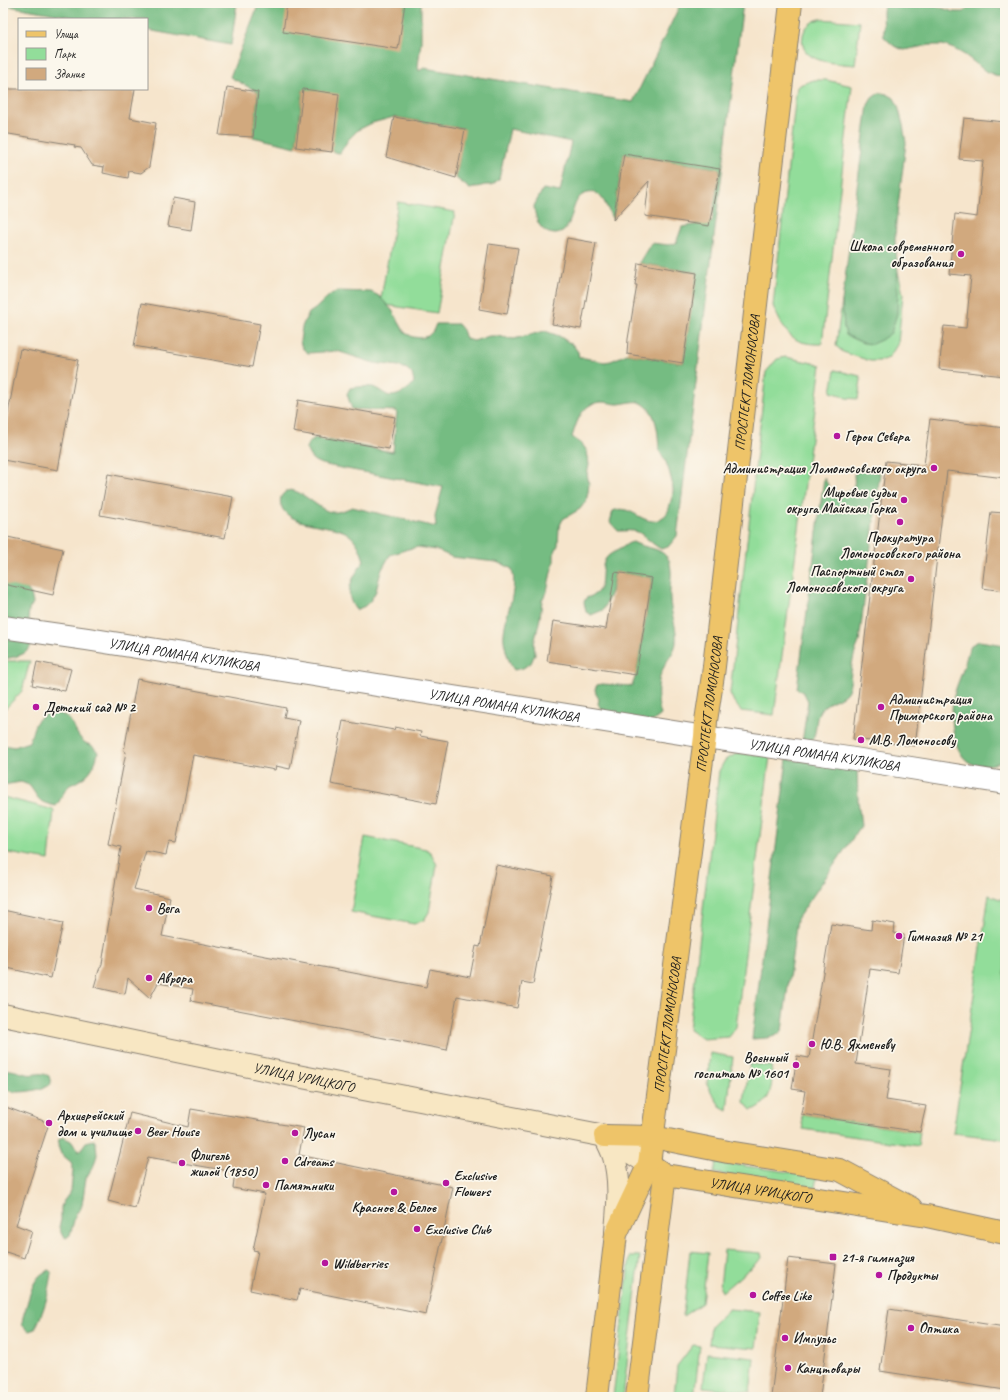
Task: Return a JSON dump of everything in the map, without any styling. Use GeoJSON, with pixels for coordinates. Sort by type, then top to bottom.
{"type":"FeatureCollection","features":[{"type":"Feature","properties":{"kind":"main road","name":"ПРОСПЕКТ ЛОМОНОСОВА"},"geometry":{"type":"LineString","coordinates":[[637,1397],[657,1170],[653,1138],[714,667],[791,3]]}},
{"type":"Feature","properties":{"kind":"main road","name":"УЛИЦА УРИЦКОГО"},"geometry":{"type":"LineString","coordinates":[[3,1015],[287,1074],[605,1136],[653,1138],[840,1170],[926,1216]]}},
{"type":"Feature","properties":{"kind":"main road","name":"УЛИЦА УРИЦКОГО"},"geometry":{"type":"LineString","coordinates":[[605,1136],[657,1170],[926,1216],[1005,1233]]}},
{"type":"Feature","properties":{"kind":"main road"},"geometry":{"type":"LineString","coordinates":[[605,1136],[613,1155],[620,1192],[616,1234]]}},
{"type":"Feature","properties":{"kind":"main road","name":"ПРОСПЕКТ ЛОМОНОСОВА"},"geometry":{"type":"LineString","coordinates":[[597,1397],[616,1234],[657,1170]]}},
{"type":"Feature","properties":{"kind":"street","name":"УЛИЦА РОМАНА КУЛИКОВА"},"geometry":{"type":"LineString","coordinates":[[3,627],[1005,783]]}},
{"type":"Feature","properties":{"kind":"green space"},"geometry":{"type":"Polygon","coordinates":[[[3,3],[237,3],[231,45],[148,30],[148,18],[78,18],[3,5],[3,3]]]}},
{"type":"Feature","properties":{"kind":"green space"},"geometry":{"type":"Polygon","coordinates":[[[259,3],[421,3],[419,71],[424,68],[633,102],[681,3],[743,3],[677,536],[668,547],[661,549],[638,532],[618,531],[610,522],[613,511],[620,509],[626,510],[650,521],[663,517],[669,510],[673,495],[673,485],[666,463],[659,451],[656,423],[652,413],[645,405],[638,402],[618,404],[603,402],[590,405],[578,419],[572,437],[582,444],[587,451],[589,465],[587,474],[589,483],[586,501],[580,509],[563,519],[559,527],[558,545],[554,554],[554,563],[547,591],[542,600],[540,618],[534,644],[535,654],[531,663],[523,668],[514,670],[507,654],[504,640],[505,625],[514,585],[512,569],[496,562],[452,557],[436,550],[418,547],[408,549],[390,555],[381,571],[376,591],[371,600],[365,606],[356,610],[352,603],[349,591],[356,573],[364,561],[356,542],[347,533],[340,530],[300,521],[291,517],[285,512],[281,504],[281,497],[288,491],[293,491],[331,512],[339,512],[352,507],[436,527],[435,516],[443,487],[331,466],[318,463],[312,459],[306,448],[309,442],[315,438],[393,452],[397,411],[352,409],[347,394],[350,388],[373,387],[387,395],[394,396],[409,388],[414,382],[412,374],[407,369],[399,366],[374,363],[337,351],[308,353],[302,348],[300,341],[302,327],[309,313],[331,294],[338,291],[371,292],[379,296],[392,310],[405,333],[413,337],[421,338],[428,336],[433,331],[436,324],[458,324],[463,330],[466,339],[474,341],[489,336],[514,339],[545,331],[559,336],[573,345],[578,352],[579,358],[604,362],[611,361],[627,354],[683,363],[697,273],[639,263],[651,243],[669,245],[676,243],[682,227],[712,222],[720,169],[624,154],[613,220],[602,198],[598,194],[588,193],[581,196],[577,200],[570,221],[563,232],[555,234],[546,232],[542,229],[538,223],[534,206],[543,189],[560,192],[571,142],[510,129],[499,179],[492,185],[485,185],[470,189],[456,178],[464,129],[394,117],[372,123],[358,130],[348,140],[340,153],[332,152],[303,90],[296,147],[253,137],[258,92],[230,77],[259,3]]]}},
{"type":"Feature","properties":{"kind":"green space"},"geometry":{"type":"Polygon","coordinates":[[[884,3],[930,3],[954,12],[964,12],[972,4],[1005,8],[1005,77],[995,75],[984,70],[965,55],[943,45],[930,45],[904,50],[894,46],[884,37],[884,3]]]}},
{"type":"Feature","properties":{"kind":"green space"},"geometry":{"type":"Polygon","coordinates":[[[820,19],[860,22],[855,65],[820,60],[812,57],[806,52],[803,45],[803,35],[805,29],[809,24],[820,19]]]}},
{"type":"Feature","properties":{"kind":"green space"},"geometry":{"type":"Polygon","coordinates":[[[814,80],[826,80],[852,86],[822,344],[803,342],[790,335],[785,330],[773,306],[797,87],[814,80]]]}},
{"type":"Feature","properties":{"kind":"green space"},"geometry":{"type":"Polygon","coordinates":[[[879,93],[887,94],[894,98],[898,106],[906,143],[895,241],[898,272],[897,314],[891,333],[872,344],[863,343],[846,335],[842,301],[868,105],[872,98],[879,93]]]}},
{"type":"Feature","properties":{"kind":"green space"},"geometry":{"type":"Polygon","coordinates":[[[398,202],[455,212],[437,313],[380,304],[398,202]]]}},
{"type":"Feature","properties":{"kind":"green space"},"geometry":{"type":"Polygon","coordinates":[[[898,272],[903,294],[898,343],[889,358],[879,361],[870,361],[843,352],[836,346],[842,301],[846,335],[859,341],[872,344],[890,327],[896,316],[898,272]]]}},
{"type":"Feature","properties":{"kind":"green space"},"geometry":{"type":"Polygon","coordinates":[[[786,357],[821,365],[774,715],[741,711],[734,702],[730,693],[766,372],[777,359],[786,357]]]}},
{"type":"Feature","properties":{"kind":"green space"},"geometry":{"type":"Polygon","coordinates":[[[835,370],[860,376],[861,380],[858,399],[846,398],[831,392],[835,370]]]}},
{"type":"Feature","properties":{"kind":"green space"},"geometry":{"type":"Polygon","coordinates":[[[870,469],[880,473],[859,642],[851,668],[850,686],[843,696],[821,709],[818,715],[813,738],[809,744],[802,743],[808,701],[804,693],[797,689],[824,478],[833,493],[848,491],[853,487],[854,474],[861,470],[870,469]]]}},
{"type":"Feature","properties":{"kind":"green space"},"geometry":{"type":"Polygon","coordinates":[[[633,542],[664,554],[669,560],[671,569],[670,604],[676,632],[676,643],[673,652],[662,671],[658,683],[658,703],[661,715],[652,722],[606,714],[598,704],[599,699],[595,689],[597,685],[602,684],[632,686],[636,675],[652,578],[615,572],[611,592],[603,610],[591,615],[586,612],[584,602],[586,598],[598,592],[602,582],[603,565],[606,558],[633,542]]]}},
{"type":"Feature","properties":{"kind":"green space"},"geometry":{"type":"Polygon","coordinates":[[[3,580],[26,588],[31,594],[33,603],[29,610],[28,619],[34,624],[33,640],[28,650],[19,656],[3,659],[3,580]]]}},
{"type":"Feature","properties":{"kind":"green space"},"geometry":{"type":"Polygon","coordinates":[[[979,641],[1005,645],[1005,761],[984,765],[977,765],[969,762],[963,756],[955,739],[952,718],[954,696],[964,668],[968,651],[971,645],[979,641]]]}},
{"type":"Feature","properties":{"kind":"green space"},"geometry":{"type":"Polygon","coordinates":[[[3,661],[30,661],[22,691],[3,711],[3,661]]]}},
{"type":"Feature","properties":{"kind":"green space"},"geometry":{"type":"Polygon","coordinates":[[[50,713],[64,715],[68,718],[83,741],[91,745],[98,752],[94,765],[86,776],[68,787],[56,806],[45,803],[39,799],[29,785],[21,782],[3,785],[3,745],[14,747],[29,742],[37,721],[44,715],[50,713]]]}},
{"type":"Feature","properties":{"kind":"green space"},"geometry":{"type":"Polygon","coordinates":[[[738,753],[770,756],[736,1027],[728,1037],[703,1039],[689,1030],[719,771],[725,760],[738,753]]]}},
{"type":"Feature","properties":{"kind":"green space"},"geometry":{"type":"Polygon","coordinates":[[[787,759],[857,767],[858,800],[861,826],[797,919],[782,1031],[772,1037],[752,1039],[787,759]]]}},
{"type":"Feature","properties":{"kind":"green space"},"geometry":{"type":"Polygon","coordinates":[[[3,797],[54,810],[49,860],[3,852],[3,797]]]}},
{"type":"Feature","properties":{"kind":"green space"},"geometry":{"type":"Polygon","coordinates":[[[365,837],[426,849],[431,853],[437,865],[429,912],[424,920],[414,924],[351,912],[365,837]]]}},
{"type":"Feature","properties":{"kind":"green space"},"geometry":{"type":"Polygon","coordinates":[[[989,895],[1005,901],[1005,1139],[953,1133],[989,895]]]}},
{"type":"Feature","properties":{"kind":"green space"},"geometry":{"type":"Polygon","coordinates":[[[710,1053],[733,1057],[727,1110],[720,1106],[707,1085],[710,1053]]]}},
{"type":"Feature","properties":{"kind":"green space"},"geometry":{"type":"Polygon","coordinates":[[[750,1064],[771,1066],[772,1073],[770,1093],[767,1099],[758,1108],[751,1110],[744,1102],[750,1064]]]}},
{"type":"Feature","properties":{"kind":"green space"},"geometry":{"type":"Polygon","coordinates":[[[3,1070],[12,1070],[26,1074],[46,1075],[49,1076],[51,1084],[43,1088],[30,1091],[16,1092],[3,1090],[3,1070]]]}},
{"type":"Feature","properties":{"kind":"green space"},"geometry":{"type":"Polygon","coordinates":[[[801,1114],[920,1132],[918,1146],[803,1129],[801,1114]]]}},
{"type":"Feature","properties":{"kind":"green space"},"geometry":{"type":"Polygon","coordinates":[[[63,1137],[71,1141],[79,1152],[86,1142],[94,1140],[97,1155],[94,1165],[86,1178],[82,1205],[80,1210],[76,1213],[70,1235],[66,1238],[62,1235],[59,1227],[61,1220],[61,1207],[71,1191],[73,1170],[71,1162],[61,1154],[58,1146],[59,1139],[63,1137]]]}},
{"type":"Feature","properties":{"kind":"green space"},"geometry":{"type":"Polygon","coordinates":[[[716,1162],[817,1176],[815,1188],[714,1173],[716,1162]]]}},
{"type":"Feature","properties":{"kind":"green space"},"geometry":{"type":"Polygon","coordinates":[[[724,1250],[761,1253],[762,1258],[722,1292],[720,1287],[724,1250]]]}},
{"type":"Feature","properties":{"kind":"green space"},"geometry":{"type":"Polygon","coordinates":[[[690,1251],[708,1253],[702,1303],[683,1316],[690,1251]]]}},
{"type":"Feature","properties":{"kind":"green space"},"geometry":{"type":"Polygon","coordinates":[[[630,1256],[640,1256],[623,1397],[613,1397],[630,1256]]]}},
{"type":"Feature","properties":{"kind":"green space"},"geometry":{"type":"Polygon","coordinates":[[[49,1270],[52,1273],[44,1309],[35,1329],[29,1331],[22,1325],[30,1294],[34,1284],[40,1276],[49,1270]]]}},
{"type":"Feature","properties":{"kind":"green space"},"geometry":{"type":"Polygon","coordinates":[[[729,1309],[760,1312],[756,1348],[709,1344],[711,1326],[729,1309]]]}},
{"type":"Feature","properties":{"kind":"green space"},"geometry":{"type":"Polygon","coordinates":[[[693,1345],[700,1346],[694,1397],[674,1397],[677,1366],[693,1345]]]}},
{"type":"Feature","properties":{"kind":"green space"},"geometry":{"type":"Polygon","coordinates":[[[707,1353],[754,1358],[750,1392],[703,1387],[707,1353]]]}},
{"type":"Feature","properties":{"kind":"building"},"geometry":{"type":"Polygon","coordinates":[[[287,3],[405,3],[398,49],[283,32],[287,3]]]}},
{"type":"Feature","properties":{"kind":"building"},"geometry":{"type":"Polygon","coordinates":[[[227,87],[258,92],[253,137],[219,135],[227,87]]]}},
{"type":"Feature","properties":{"kind":"building"},"geometry":{"type":"Polygon","coordinates":[[[3,89],[135,90],[130,118],[156,123],[149,167],[141,173],[129,171],[128,178],[103,173],[104,167],[92,165],[81,148],[74,147],[75,145],[3,133],[3,89]]]}},
{"type":"Feature","properties":{"kind":"building"},"geometry":{"type":"Polygon","coordinates":[[[303,89],[339,94],[332,152],[296,147],[303,89]]]}},
{"type":"Feature","properties":{"kind":"building"},"geometry":{"type":"Polygon","coordinates":[[[394,117],[465,129],[456,178],[386,157],[394,117]]]}},
{"type":"Feature","properties":{"kind":"building"},"geometry":{"type":"Polygon","coordinates":[[[964,118],[1005,122],[1005,376],[939,369],[944,326],[966,328],[971,276],[949,274],[955,214],[977,217],[983,161],[959,159],[964,118]]]}},
{"type":"Feature","properties":{"kind":"building"},"geometry":{"type":"Polygon","coordinates":[[[624,154],[720,169],[709,226],[645,216],[649,181],[613,220],[624,154]]]}},
{"type":"Feature","properties":{"kind":"building"},"geometry":{"type":"Polygon","coordinates":[[[173,198],[195,202],[191,230],[168,226],[173,198]]]}},
{"type":"Feature","properties":{"kind":"building"},"geometry":{"type":"Polygon","coordinates":[[[567,238],[596,243],[581,329],[552,324],[567,238]]]}},
{"type":"Feature","properties":{"kind":"building"},"geometry":{"type":"Polygon","coordinates":[[[489,244],[518,248],[507,314],[479,309],[489,244]]]}},
{"type":"Feature","properties":{"kind":"building"},"geometry":{"type":"Polygon","coordinates":[[[638,263],[697,273],[683,363],[627,354],[637,285],[635,285],[638,263]]]}},
{"type":"Feature","properties":{"kind":"building"},"geometry":{"type":"Polygon","coordinates":[[[142,303],[260,324],[252,367],[134,346],[142,303]]]}},
{"type":"Feature","properties":{"kind":"building"},"geometry":{"type":"Polygon","coordinates":[[[20,349],[78,360],[58,470],[3,460],[3,440],[20,349]]]}},
{"type":"Feature","properties":{"kind":"building"},"geometry":{"type":"Polygon","coordinates":[[[298,400],[395,417],[389,449],[293,432],[298,400]]]}},
{"type":"Feature","properties":{"kind":"building"},"geometry":{"type":"Polygon","coordinates":[[[930,419],[1005,428],[1005,478],[947,471],[915,746],[853,739],[886,461],[924,465],[930,419]]]}},
{"type":"Feature","properties":{"kind":"building"},"geometry":{"type":"Polygon","coordinates":[[[108,474],[233,497],[225,538],[100,515],[108,474]]]}},
{"type":"Feature","properties":{"kind":"building"},"geometry":{"type":"Polygon","coordinates":[[[991,512],[1005,513],[1005,591],[982,588],[991,512]]]}},
{"type":"Feature","properties":{"kind":"building"},"geometry":{"type":"Polygon","coordinates":[[[3,536],[63,549],[53,595],[3,584],[3,536]]]}},
{"type":"Feature","properties":{"kind":"building"},"geometry":{"type":"Polygon","coordinates":[[[615,572],[652,578],[636,675],[547,661],[553,621],[606,629],[615,572]]]}},
{"type":"Feature","properties":{"kind":"building"},"geometry":{"type":"Polygon","coordinates":[[[37,662],[71,669],[65,691],[32,685],[37,662]]]}},
{"type":"Feature","properties":{"kind":"building"},"geometry":{"type":"Polygon","coordinates":[[[137,679],[286,708],[284,717],[299,720],[290,769],[276,766],[275,770],[193,755],[176,843],[169,842],[166,855],[146,851],[134,889],[170,897],[162,936],[426,987],[430,969],[470,977],[476,946],[480,947],[496,865],[553,876],[533,984],[522,982],[517,1008],[457,996],[447,1050],[191,1001],[193,989],[158,983],[150,998],[128,978],[125,994],[94,987],[102,964],[121,847],[108,844],[126,752],[124,751],[137,679]]]}},
{"type":"Feature","properties":{"kind":"building"},"geometry":{"type":"Polygon","coordinates":[[[343,721],[394,730],[395,727],[421,732],[420,736],[448,741],[436,804],[331,784],[343,721]]]}},
{"type":"Feature","properties":{"kind":"building"},"geometry":{"type":"Polygon","coordinates":[[[3,910],[63,923],[51,978],[3,967],[3,910]]]}},
{"type":"Feature","properties":{"kind":"building"},"geometry":{"type":"Polygon","coordinates":[[[872,920],[895,924],[894,933],[904,935],[898,973],[870,969],[856,1064],[891,1069],[886,1100],[926,1106],[920,1132],[801,1114],[805,1091],[792,1089],[797,1056],[809,1058],[831,924],[871,930],[872,920]]]}},
{"type":"Feature","properties":{"kind":"building"},"geometry":{"type":"Polygon","coordinates":[[[3,1106],[49,1123],[16,1225],[32,1231],[24,1258],[3,1251],[3,1106]]]}},
{"type":"Feature","properties":{"kind":"building"},"geometry":{"type":"Polygon","coordinates":[[[191,1109],[304,1128],[299,1155],[453,1187],[426,1315],[300,1289],[297,1300],[250,1290],[258,1251],[253,1250],[265,1194],[233,1188],[235,1172],[148,1157],[135,1208],[108,1201],[130,1113],[188,1127],[191,1109]]]}},
{"type":"Feature","properties":{"kind":"building"},"geometry":{"type":"Polygon","coordinates":[[[788,1258],[836,1264],[820,1397],[771,1397],[788,1258]]]}},
{"type":"Feature","properties":{"kind":"building"},"geometry":{"type":"Polygon","coordinates":[[[889,1309],[1005,1327],[1005,1390],[880,1371],[889,1309]]]}},
{"type":"Feature","properties":{"kind":"place","name":"Школа современного образования"},"geometry":{"type":"Point","coordinates":[961,254]}},
{"type":"Feature","properties":{"kind":"place","name":"Герои Севера"},"geometry":{"type":"Point","coordinates":[837,436]}},
{"type":"Feature","properties":{"kind":"place","name":"Администрация Ломоносовского округа"},"geometry":{"type":"Point","coordinates":[934,468]}},
{"type":"Feature","properties":{"kind":"place","name":"Мировые судьи округа Майская Горка"},"geometry":{"type":"Point","coordinates":[904,500]}},
{"type":"Feature","properties":{"kind":"place","name":"Прокуратура Ломоносовского района"},"geometry":{"type":"Point","coordinates":[900,522]}},
{"type":"Feature","properties":{"kind":"place","name":"Паспортный стол Ломоносовского округа"},"geometry":{"type":"Point","coordinates":[911,579]}},
{"type":"Feature","properties":{"kind":"place","name":"Детский сад № 2"},"geometry":{"type":"Point","coordinates":[36,707]}},
{"type":"Feature","properties":{"kind":"place","name":"Администрация Приморского района"},"geometry":{"type":"Point","coordinates":[881,707]}},
{"type":"Feature","properties":{"kind":"place","name":"М.В. Ломоносову"},"geometry":{"type":"Point","coordinates":[861,740]}},
{"type":"Feature","properties":{"kind":"place","name":"Вега"},"geometry":{"type":"Point","coordinates":[149,908]}},
{"type":"Feature","properties":{"kind":"place","name":"Гимназия № 21"},"geometry":{"type":"Point","coordinates":[899,936]}},
{"type":"Feature","properties":{"kind":"place","name":"Аврора"},"geometry":{"type":"Point","coordinates":[149,978]}},
{"type":"Feature","properties":{"kind":"place","name":"Ю.В. Яхменеву"},"geometry":{"type":"Point","coordinates":[812,1044]}},
{"type":"Feature","properties":{"kind":"place","name":"Военный госпиталь № 1601"},"geometry":{"type":"Point","coordinates":[796,1065]}},
{"type":"Feature","properties":{"kind":"place","name":"Архиерейский дом и училище"},"geometry":{"type":"Point","coordinates":[49,1123]}},
{"type":"Feature","properties":{"kind":"place","name":"Beer House"},"geometry":{"type":"Point","coordinates":[138,1131]}},
{"type":"Feature","properties":{"kind":"place","name":"Лусан"},"geometry":{"type":"Point","coordinates":[295,1133]}},
{"type":"Feature","properties":{"kind":"place","name":"Cdreams"},"geometry":{"type":"Point","coordinates":[285,1161]}},
{"type":"Feature","properties":{"kind":"place","name":"Флигель жилой (1850)"},"geometry":{"type":"Point","coordinates":[182,1163]}},
{"type":"Feature","properties":{"kind":"place","name":"Exclusive Flowers"},"geometry":{"type":"Point","coordinates":[446,1183]}},
{"type":"Feature","properties":{"kind":"place","name":"Памятники"},"geometry":{"type":"Point","coordinates":[266,1185]}},
{"type":"Feature","properties":{"kind":"place","name":"Красное & Белое"},"geometry":{"type":"Point","coordinates":[394,1192]}},
{"type":"Feature","properties":{"kind":"place","name":"Exclusive Club"},"geometry":{"type":"Point","coordinates":[417,1229]}},
{"type":"Feature","properties":{"kind":"place","name":"21-я гимназия"},"geometry":{"type":"Point","coordinates":[833,1257]}},
{"type":"Feature","properties":{"kind":"place","name":"Wildberries"},"geometry":{"type":"Point","coordinates":[325,1263]}},
{"type":"Feature","properties":{"kind":"place","name":"Продукты"},"geometry":{"type":"Point","coordinates":[879,1275]}},
{"type":"Feature","properties":{"kind":"place","name":"Coffee Like"},"geometry":{"type":"Point","coordinates":[753,1295]}},
{"type":"Feature","properties":{"kind":"place","name":"Оптика"},"geometry":{"type":"Point","coordinates":[911,1328]}},
{"type":"Feature","properties":{"kind":"place","name":"Импульс"},"geometry":{"type":"Point","coordinates":[785,1338]}},
{"type":"Feature","properties":{"kind":"place","name":"Канцтовары"},"geometry":{"type":"Point","coordinates":[788,1368]}}]}
